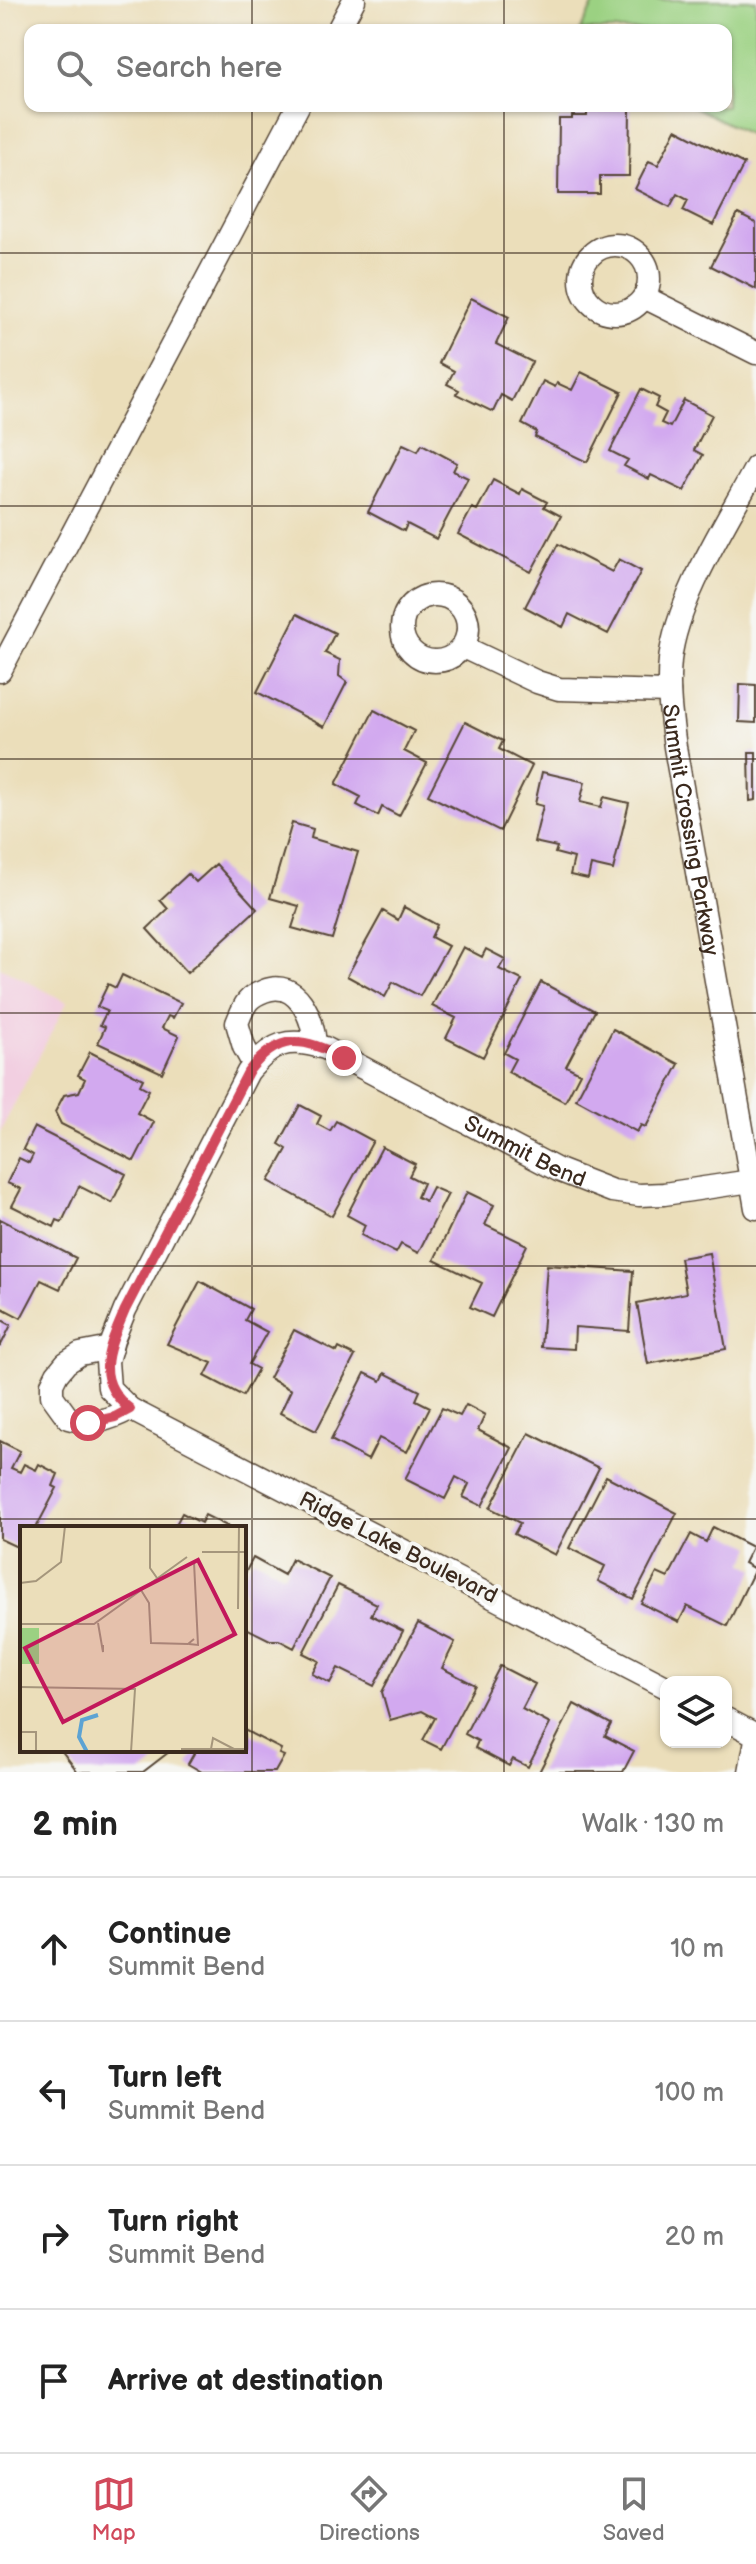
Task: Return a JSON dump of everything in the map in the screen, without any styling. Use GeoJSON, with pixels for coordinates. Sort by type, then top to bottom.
{"type":"FeatureCollection","features":[{"type":"Feature","properties":{"kind":"street"},"geometry":{"type":"LineString","coordinates":[[341,24],[354,0]]}},
{"type":"Feature","properties":{"kind":"street"},"geometry":{"type":"LineString","coordinates":[[0,671],[295,112]]}},
{"type":"Feature","properties":{"kind":"street"},"geometry":{"type":"LineString","coordinates":[[644,297],[756,353]]}},
{"type":"Feature","properties":{"kind":"street","name":"Summit Crossing Parkway"},"geometry":{"type":"LineString","coordinates":[[756,467],[686,605],[674,639],[669,692],[675,747],[756,1208]]}},
{"type":"Feature","properties":{"kind":"street"},"geometry":{"type":"LineString","coordinates":[[463,647],[537,682],[559,689],[669,692]]}},
{"type":"Feature","properties":{"kind":"street"},"geometry":{"type":"LineString","coordinates":[[254,1065],[244,1047],[237,1023],[249,999],[272,988],[286,990],[305,1007],[314,1031],[315,1045]]}},
{"type":"Feature","properties":{"kind":"street","name":"Summit Bend"},"geometry":{"type":"LineString","coordinates":[[130,1409],[109,1388],[107,1361],[125,1310],[254,1065],[278,1044],[307,1042],[315,1045],[558,1170],[612,1191],[639,1195],[664,1194],[751,1181]]}},
{"type":"Feature","properties":{"kind":"street"},"geometry":{"type":"LineString","coordinates":[[111,1348],[80,1354],[66,1363],[52,1384],[52,1396],[68,1418],[88,1423],[115,1417],[130,1409]]}},
{"type":"Feature","properties":{"kind":"street","name":"Ridge Lake Boulevard"},"geometry":{"type":"LineString","coordinates":[[130,1409],[660,1684]]}},
{"type":"Feature","properties":{"kind":"street"},"geometry":{"type":"LineString","coordinates":[[732,1723],[756,1737],[750,1772]]}},
{"type":"Feature","properties":{"kind":"shaded area"},"geometry":{"type":"Polygon","coordinates":[[[0,967],[67,1002],[0,1132],[0,967]]]}},
{"type":"Feature","properties":{"kind":"green space"},"geometry":{"type":"Polygon","coordinates":[[[596,0],[756,0],[756,138],[705,112],[732,112],[732,24],[583,24],[596,0]]]}},
{"type":"Feature","properties":{"kind":"building"},"geometry":{"type":"Polygon","coordinates":[[[587,112],[630,112],[629,176],[600,176],[600,194],[558,194],[559,119],[587,116],[587,112]]]}},
{"type":"Feature","properties":{"kind":"building"},"geometry":{"type":"Polygon","coordinates":[[[676,129],[744,164],[713,225],[683,210],[688,200],[677,194],[670,207],[635,189],[649,161],[658,165],[676,129]]]}},
{"type":"Feature","properties":{"kind":"building"},"geometry":{"type":"Polygon","coordinates":[[[738,214],[756,223],[756,289],[711,266],[738,214]]]}},
{"type":"Feature","properties":{"kind":"building"},"geometry":{"type":"Polygon","coordinates":[[[471,298],[509,317],[496,344],[532,362],[512,401],[501,395],[493,412],[456,394],[459,390],[447,384],[454,371],[439,363],[471,298]]]}},
{"type":"Feature","properties":{"kind":"building"},"geometry":{"type":"Polygon","coordinates":[[[581,372],[622,392],[587,462],[535,437],[537,432],[522,424],[543,381],[572,390],[581,372]]]}},
{"type":"Feature","properties":{"kind":"building"},"geometry":{"type":"Polygon","coordinates":[[[641,389],[659,398],[655,407],[666,413],[661,423],[670,427],[684,400],[712,415],[694,450],[703,455],[684,491],[624,466],[628,460],[610,451],[641,389]]]}},
{"type":"Feature","properties":{"kind":"building"},"geometry":{"type":"Polygon","coordinates":[[[403,444],[418,451],[422,444],[457,463],[453,471],[468,478],[436,539],[407,524],[404,531],[368,512],[403,444]]]}},
{"type":"Feature","properties":{"kind":"building"},"geometry":{"type":"Polygon","coordinates":[[[493,480],[520,494],[522,489],[547,502],[544,507],[561,516],[531,572],[458,534],[472,508],[477,510],[493,480]]]}},
{"type":"Feature","properties":{"kind":"building"},"geometry":{"type":"Polygon","coordinates":[[[558,544],[612,572],[619,559],[641,571],[608,634],[569,614],[563,627],[525,607],[558,544]]]}},
{"type":"Feature","properties":{"kind":"building"},"geometry":{"type":"Polygon","coordinates":[[[297,614],[335,633],[325,653],[340,660],[339,676],[347,682],[324,727],[257,692],[297,614]]]}},
{"type":"Feature","properties":{"kind":"building"},"geometry":{"type":"Polygon","coordinates":[[[740,684],[756,685],[756,723],[739,722],[740,684]]]}},
{"type":"Feature","properties":{"kind":"building"},"geometry":{"type":"Polygon","coordinates":[[[374,710],[414,731],[404,751],[427,763],[399,816],[382,807],[378,816],[357,805],[361,797],[336,784],[374,710]]]}},
{"type":"Feature","properties":{"kind":"building"},"geometry":{"type":"Polygon","coordinates":[[[465,722],[503,741],[499,749],[532,766],[500,831],[428,795],[465,722]]]}},
{"type":"Feature","properties":{"kind":"building"},"geometry":{"type":"Polygon","coordinates":[[[749,752],[756,752],[756,800],[750,801],[749,752]]]}},
{"type":"Feature","properties":{"kind":"building"},"geometry":{"type":"Polygon","coordinates":[[[542,772],[585,782],[580,802],[601,807],[604,797],[629,803],[613,870],[591,865],[588,879],[570,875],[574,858],[555,853],[557,847],[534,842],[543,806],[535,804],[542,772]]]}},
{"type":"Feature","properties":{"kind":"building"},"geometry":{"type":"Polygon","coordinates":[[[292,823],[313,829],[311,838],[358,852],[332,939],[292,928],[299,906],[270,898],[292,823]]]}},
{"type":"Feature","properties":{"kind":"building"},"geometry":{"type":"Polygon","coordinates":[[[216,864],[257,909],[187,973],[147,929],[168,909],[160,900],[188,874],[196,882],[216,864]]]}},
{"type":"Feature","properties":{"kind":"building"},"geometry":{"type":"Polygon","coordinates":[[[404,907],[437,925],[431,937],[448,946],[420,996],[393,982],[385,997],[347,976],[383,911],[398,920],[404,907]]]}},
{"type":"Feature","properties":{"kind":"building"},"geometry":{"type":"Polygon","coordinates":[[[463,947],[482,957],[486,949],[505,959],[499,969],[522,980],[483,1057],[446,1038],[456,1018],[432,1006],[463,947]]]}},
{"type":"Feature","properties":{"kind":"building"},"geometry":{"type":"Polygon","coordinates":[[[122,975],[181,1003],[173,1018],[168,1016],[162,1028],[179,1036],[162,1073],[98,1043],[105,1027],[100,1025],[107,1011],[97,1007],[108,984],[116,988],[122,975]]]}},
{"type":"Feature","properties":{"kind":"building"},"geometry":{"type":"Polygon","coordinates":[[[541,982],[595,1011],[566,1066],[580,1073],[565,1102],[508,1072],[515,1059],[504,1053],[541,982]]]}},
{"type":"Feature","properties":{"kind":"building"},"geometry":{"type":"Polygon","coordinates":[[[613,1029],[679,1064],[646,1127],[641,1125],[637,1132],[576,1099],[613,1029]]]}},
{"type":"Feature","properties":{"kind":"building"},"geometry":{"type":"Polygon","coordinates":[[[90,1052],[143,1079],[140,1085],[149,1090],[137,1113],[154,1122],[134,1161],[61,1124],[55,1112],[64,1095],[79,1092],[85,1079],[78,1075],[90,1052]]]}},
{"type":"Feature","properties":{"kind":"building"},"geometry":{"type":"Polygon","coordinates":[[[300,1105],[321,1116],[317,1124],[330,1131],[336,1121],[373,1141],[332,1216],[269,1181],[287,1149],[279,1144],[300,1105]]]}},
{"type":"Feature","properties":{"kind":"building"},"geometry":{"type":"Polygon","coordinates":[[[34,1127],[126,1174],[112,1203],[79,1186],[62,1222],[57,1220],[54,1227],[12,1206],[21,1189],[7,1183],[19,1158],[29,1163],[33,1155],[23,1149],[34,1127]]]}},
{"type":"Feature","properties":{"kind":"building"},"geometry":{"type":"Polygon","coordinates":[[[382,1147],[415,1164],[409,1176],[423,1183],[417,1197],[425,1201],[432,1187],[448,1194],[418,1253],[401,1244],[396,1253],[361,1235],[365,1225],[347,1215],[382,1147]]]}},
{"type":"Feature","properties":{"kind":"building"},"geometry":{"type":"Polygon","coordinates":[[[467,1192],[494,1205],[485,1225],[527,1245],[492,1317],[470,1307],[482,1283],[434,1260],[467,1192]]]}},
{"type":"Feature","properties":{"kind":"building"},"geometry":{"type":"Polygon","coordinates":[[[0,1219],[76,1258],[60,1289],[41,1280],[21,1318],[0,1307],[0,1219]]]}},
{"type":"Feature","properties":{"kind":"building"},"geometry":{"type":"Polygon","coordinates":[[[709,1253],[726,1349],[648,1364],[637,1303],[686,1293],[680,1258],[709,1253]]]}},
{"type":"Feature","properties":{"kind":"building"},"geometry":{"type":"Polygon","coordinates":[[[547,1265],[633,1271],[629,1331],[575,1327],[574,1349],[541,1347],[547,1265]]]}},
{"type":"Feature","properties":{"kind":"building"},"geometry":{"type":"Polygon","coordinates":[[[200,1281],[251,1309],[245,1320],[267,1332],[249,1364],[258,1369],[243,1396],[205,1376],[212,1363],[167,1344],[200,1281]]]}},
{"type":"Feature","properties":{"kind":"building"},"geometry":{"type":"Polygon","coordinates":[[[0,1319],[11,1325],[0,1347],[0,1319]]]}},
{"type":"Feature","properties":{"kind":"building"},"geometry":{"type":"Polygon","coordinates":[[[294,1330],[337,1352],[339,1348],[355,1356],[316,1431],[280,1413],[291,1390],[269,1378],[294,1330]]]}},
{"type":"Feature","properties":{"kind":"building"},"geometry":{"type":"Polygon","coordinates":[[[365,1373],[381,1381],[385,1373],[420,1391],[416,1400],[430,1407],[407,1452],[379,1438],[368,1460],[331,1440],[365,1373]]]}},
{"type":"Feature","properties":{"kind":"building"},"geometry":{"type":"Polygon","coordinates":[[[466,1405],[485,1415],[478,1430],[512,1448],[482,1506],[463,1497],[469,1484],[456,1477],[445,1499],[405,1479],[442,1408],[460,1416],[466,1405]]]}},
{"type":"Feature","properties":{"kind":"building"},"geometry":{"type":"Polygon","coordinates":[[[529,1433],[599,1468],[555,1555],[514,1534],[520,1523],[490,1508],[529,1433]]]}},
{"type":"Feature","properties":{"kind":"building"},"geometry":{"type":"Polygon","coordinates":[[[0,1441],[20,1451],[11,1468],[20,1472],[24,1464],[36,1470],[39,1464],[58,1474],[53,1486],[57,1488],[37,1526],[20,1526],[19,1548],[0,1539],[0,1441]]]}},
{"type":"Feature","properties":{"kind":"building"},"geometry":{"type":"Polygon","coordinates":[[[606,1476],[677,1513],[633,1599],[598,1581],[605,1566],[569,1548],[606,1476]]]}},
{"type":"Feature","properties":{"kind":"building"},"geometry":{"type":"Polygon","coordinates":[[[182,1513],[201,1523],[205,1515],[227,1526],[175,1526],[182,1513]]]}},
{"type":"Feature","properties":{"kind":"building"},"geometry":{"type":"Polygon","coordinates":[[[713,1527],[752,1547],[744,1563],[755,1569],[727,1626],[687,1606],[679,1622],[641,1603],[657,1573],[668,1578],[691,1534],[706,1542],[713,1527]]]}},
{"type":"Feature","properties":{"kind":"building"},"geometry":{"type":"Polygon","coordinates":[[[253,1558],[284,1575],[292,1559],[330,1578],[294,1648],[246,1628],[246,1571],[253,1558]]]}},
{"type":"Feature","properties":{"kind":"building"},"geometry":{"type":"Polygon","coordinates":[[[338,1585],[377,1604],[371,1615],[403,1631],[374,1686],[338,1668],[330,1683],[312,1674],[319,1661],[303,1653],[338,1585]]]}},
{"type":"Feature","properties":{"kind":"building"},"geometry":{"type":"Polygon","coordinates":[[[418,1623],[455,1642],[442,1668],[475,1685],[441,1749],[423,1740],[435,1718],[422,1711],[390,1720],[382,1692],[418,1623]]]}},
{"type":"Feature","properties":{"kind":"building"},"geometry":{"type":"Polygon","coordinates":[[[500,1666],[535,1684],[522,1709],[550,1724],[528,1767],[513,1759],[509,1766],[475,1748],[478,1741],[465,1734],[500,1666]]]}},
{"type":"Feature","properties":{"kind":"building"},"geometry":{"type":"Polygon","coordinates":[[[574,1704],[611,1724],[605,1736],[634,1751],[623,1772],[539,1772],[574,1704]]]}},
{"type":"Feature","properties":{"kind":"building"},"geometry":{"type":"Polygon","coordinates":[[[246,1731],[281,1749],[279,1754],[284,1756],[275,1772],[202,1772],[188,1764],[195,1752],[246,1752],[246,1731]]]}},
{"type":"Feature","properties":{"kind":"building"},"geometry":{"type":"Polygon","coordinates":[[[63,1752],[169,1752],[143,1772],[78,1772],[63,1752]]]}},
{"type":"Feature","properties":{"kind":"route"},"geometry":{"type":"LineString","coordinates":[[88,1423],[115,1417],[130,1409],[109,1388],[107,1361],[113,1340],[125,1310],[248,1072],[278,1044],[307,1042],[344,1058]]}}]}
